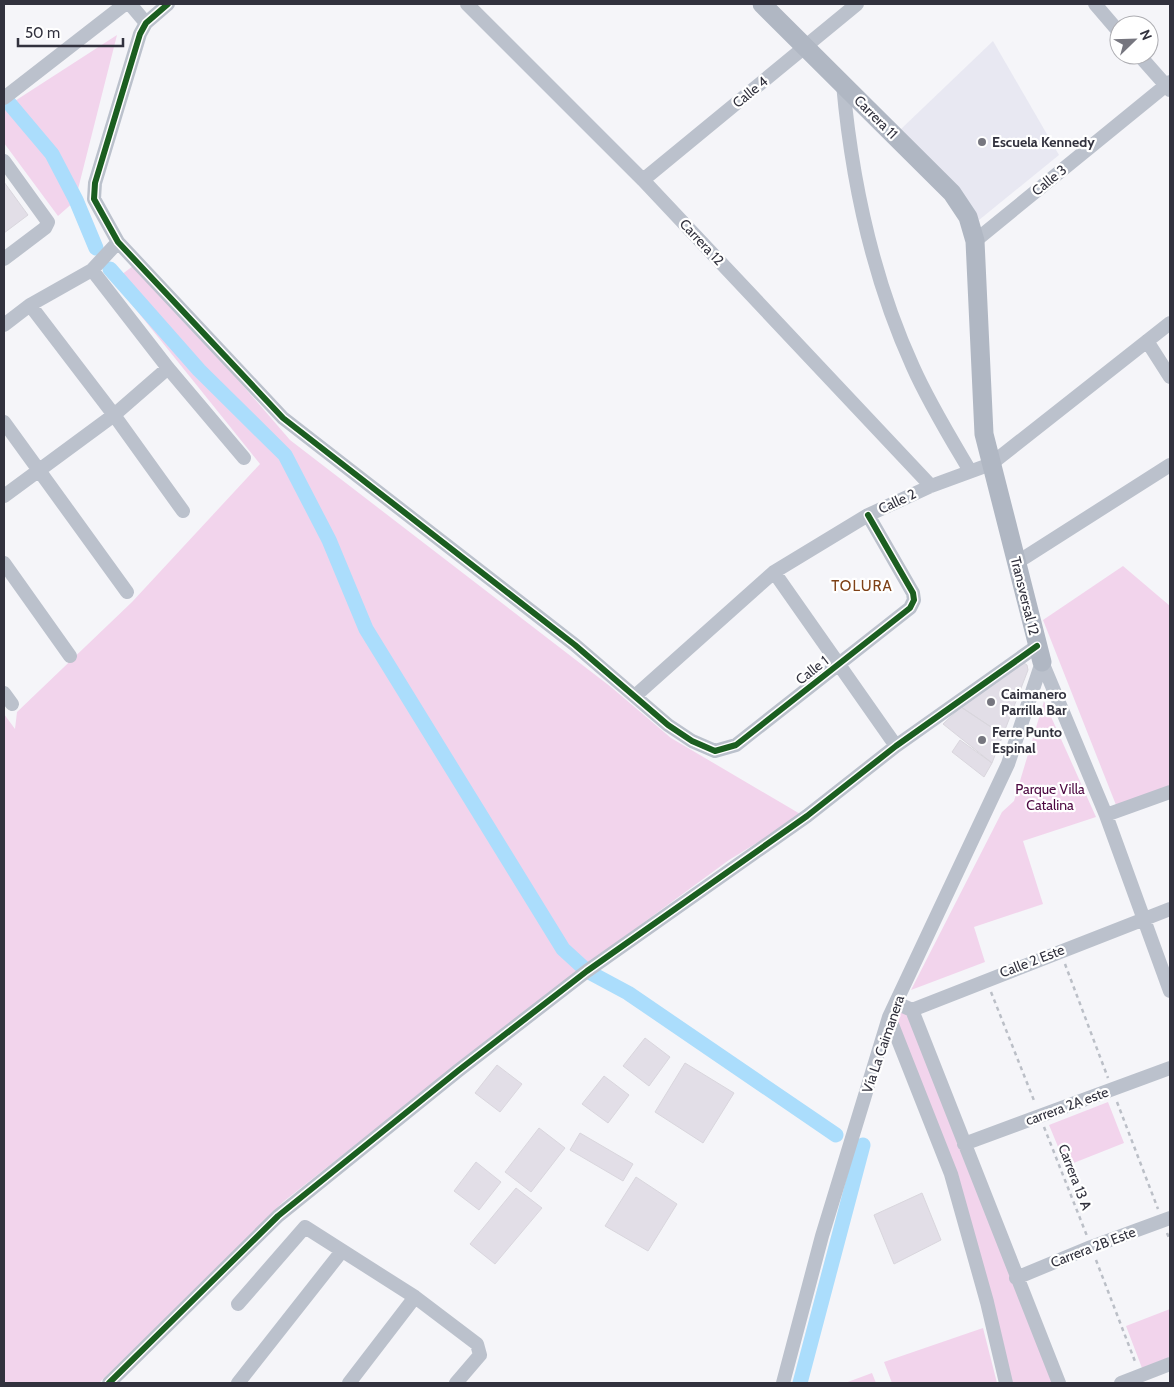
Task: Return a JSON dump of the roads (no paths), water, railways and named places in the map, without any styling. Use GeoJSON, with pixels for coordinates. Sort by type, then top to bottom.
{"type":"FeatureCollection","features":[{"type":"Feature","properties":{"kind":"street"},"geometry":{"type":"LineString","coordinates":[[4,98],[125,4]]}},
{"type":"Feature","properties":{"kind":"street"},"geometry":{"type":"LineString","coordinates":[[130,4],[143,29]]}},
{"type":"Feature","properties":{"kind":"street"},"geometry":{"type":"LineString","coordinates":[[168,4],[143,29],[95,183],[94,199],[118,242],[283,418],[575,645],[635,696]]}},
{"type":"Feature","properties":{"kind":"street","name":"Carrera 12"},"geometry":{"type":"LineString","coordinates":[[467,4],[643,180],[931,486]]}},
{"type":"Feature","properties":{"kind":"street","name":"Carrera 11"},"geometry":{"type":"LineString","coordinates":[[762,4],[804,48],[843,84],[952,193],[968,217],[975,241]]}},
{"type":"Feature","properties":{"kind":"street","name":"Calle 4"},"geometry":{"type":"LineString","coordinates":[[643,180],[857,4]]}},
{"type":"Feature","properties":{"kind":"street"},"geometry":{"type":"LineString","coordinates":[[1095,4],[1109,20]]}},
{"type":"Feature","properties":{"kind":"street"},"geometry":{"type":"LineString","coordinates":[[1149,65],[1169,86]]}},
{"type":"Feature","properties":{"kind":"street"},"geometry":{"type":"LineString","coordinates":[[843,84],[848,142],[858,200],[872,258],[890,314],[926,394],[970,471]]}},
{"type":"Feature","properties":{"kind":"street","name":"Calle 3"},"geometry":{"type":"LineString","coordinates":[[975,241],[1169,86]]}},
{"type":"Feature","properties":{"kind":"street"},"geometry":{"type":"LineString","coordinates":[[4,161],[47,218],[48,222],[45,228],[4,259]]}},
{"type":"Feature","properties":{"kind":"street","name":"Transversal 12"},"geometry":{"type":"LineString","coordinates":[[975,241],[984,434],[1016,563],[1040,654],[1106,816],[1170,990]]}},
{"type":"Feature","properties":{"kind":"street"},"geometry":{"type":"LineString","coordinates":[[4,325],[30,305],[92,270],[118,242]]}},
{"type":"Feature","properties":{"kind":"street"},"geometry":{"type":"LineString","coordinates":[[92,270],[168,368],[244,458]]}},
{"type":"Feature","properties":{"kind":"street"},"geometry":{"type":"LineString","coordinates":[[30,305],[114,415],[183,511]]}},
{"type":"Feature","properties":{"kind":"street","name":"Calle 2"},"geometry":{"type":"LineString","coordinates":[[635,696],[774,572],[868,515],[931,486],[991,464],[1170,323]]}},
{"type":"Feature","properties":{"kind":"street"},"geometry":{"type":"LineString","coordinates":[[1147,341],[1170,377]]}},
{"type":"Feature","properties":{"kind":"street"},"geometry":{"type":"LineString","coordinates":[[4,496],[114,415],[168,368]]}},
{"type":"Feature","properties":{"kind":"street"},"geometry":{"type":"LineString","coordinates":[[4,422],[127,592]]}},
{"type":"Feature","properties":{"kind":"street"},"geometry":{"type":"LineString","coordinates":[[1016,563],[1170,465]]}},
{"type":"Feature","properties":{"kind":"street","name":"Calle 1"},"geometry":{"type":"LineString","coordinates":[[635,696],[668,725],[692,741],[715,751],[736,745],[839,665],[910,608],[914,600],[913,593],[868,515]]}},
{"type":"Feature","properties":{"kind":"street"},"geometry":{"type":"LineString","coordinates":[[4,563],[70,656]]}},
{"type":"Feature","properties":{"kind":"street"},"geometry":{"type":"LineString","coordinates":[[774,572],[896,746]]}},
{"type":"Feature","properties":{"kind":"street"},"geometry":{"type":"LineString","coordinates":[[109,1383],[278,1216],[429,1094],[587,971],[807,816],[896,746],[1040,654]]}},
{"type":"Feature","properties":{"kind":"street","name":"Vía La Caimanera"},"geometry":{"type":"LineString","coordinates":[[783,1383],[822,1236],[889,1017],[1008,764],[1040,654]]}},
{"type":"Feature","properties":{"kind":"street"},"geometry":{"type":"LineString","coordinates":[[1106,816],[1170,792]]}},
{"type":"Feature","properties":{"kind":"street","name":"Calle 2 Este"},"geometry":{"type":"LineString","coordinates":[[912,1010],[986,979],[1170,909]]}},
{"type":"Feature","properties":{"kind":"street"},"geometry":{"type":"LineString","coordinates":[[896,1002],[912,1010],[1016,1278],[1059,1383]]}},
{"type":"Feature","properties":{"kind":"street"},"geometry":{"type":"LineString","coordinates":[[889,1017],[951,1174],[987,1302],[1006,1383]]}},
{"type":"Feature","properties":{"kind":"street","name":"carrera 2A este"},"geometry":{"type":"LineString","coordinates":[[964,1144],[1170,1068]]}},
{"type":"Feature","properties":{"kind":"street","name":"Carrera 2B Este"},"geometry":{"type":"LineString","coordinates":[[1016,1278],[1091,1247],[1170,1218]]}},
{"type":"Feature","properties":{"kind":"street"},"geometry":{"type":"LineString","coordinates":[[238,1304],[305,1227],[416,1297],[477,1344],[480,1355],[456,1383]]}},
{"type":"Feature","properties":{"kind":"street"},"geometry":{"type":"LineString","coordinates":[[238,1383],[342,1251]]}},
{"type":"Feature","properties":{"kind":"street"},"geometry":{"type":"LineString","coordinates":[[348,1383],[416,1297]]}},
{"type":"Feature","properties":{"kind":"street"},"geometry":{"type":"LineString","coordinates":[[1121,1383],[1170,1364]]}},
{"type":"Feature","properties":{"kind":"waterway"},"geometry":{"type":"LineString","coordinates":[[4,97],[52,154],[76,200],[96,248]]}},
{"type":"Feature","properties":{"kind":"waterway"},"geometry":{"type":"LineString","coordinates":[[110,269],[199,370],[285,455],[329,540],[366,629],[563,949],[587,971],[628,993],[836,1135]]}},
{"type":"Feature","properties":{"kind":"waterway"},"geometry":{"type":"LineString","coordinates":[[800,1383],[863,1145]]}},
{"type":"Feature","properties":{"kind":"place","name":"Escuela Kennedy"},"geometry":{"type":"Point","coordinates":[982,142]}},
{"type":"Feature","properties":{"kind":"place","name":"Caimanero Parrilla Bar"},"geometry":{"type":"Point","coordinates":[991,702]}},
{"type":"Feature","properties":{"kind":"place","name":"Ferre Punto Espinal"},"geometry":{"type":"Point","coordinates":[982,740]}},
{"type":"Feature","properties":{"kind":"district","name":"TOLURA"},"geometry":{"type":"Point","coordinates":[862,586]}},
{"type":"Feature","properties":{"kind":"park label","name":"Parque Villa Catalina"},"geometry":{"type":"Point","coordinates":[1050,798]}}]}
